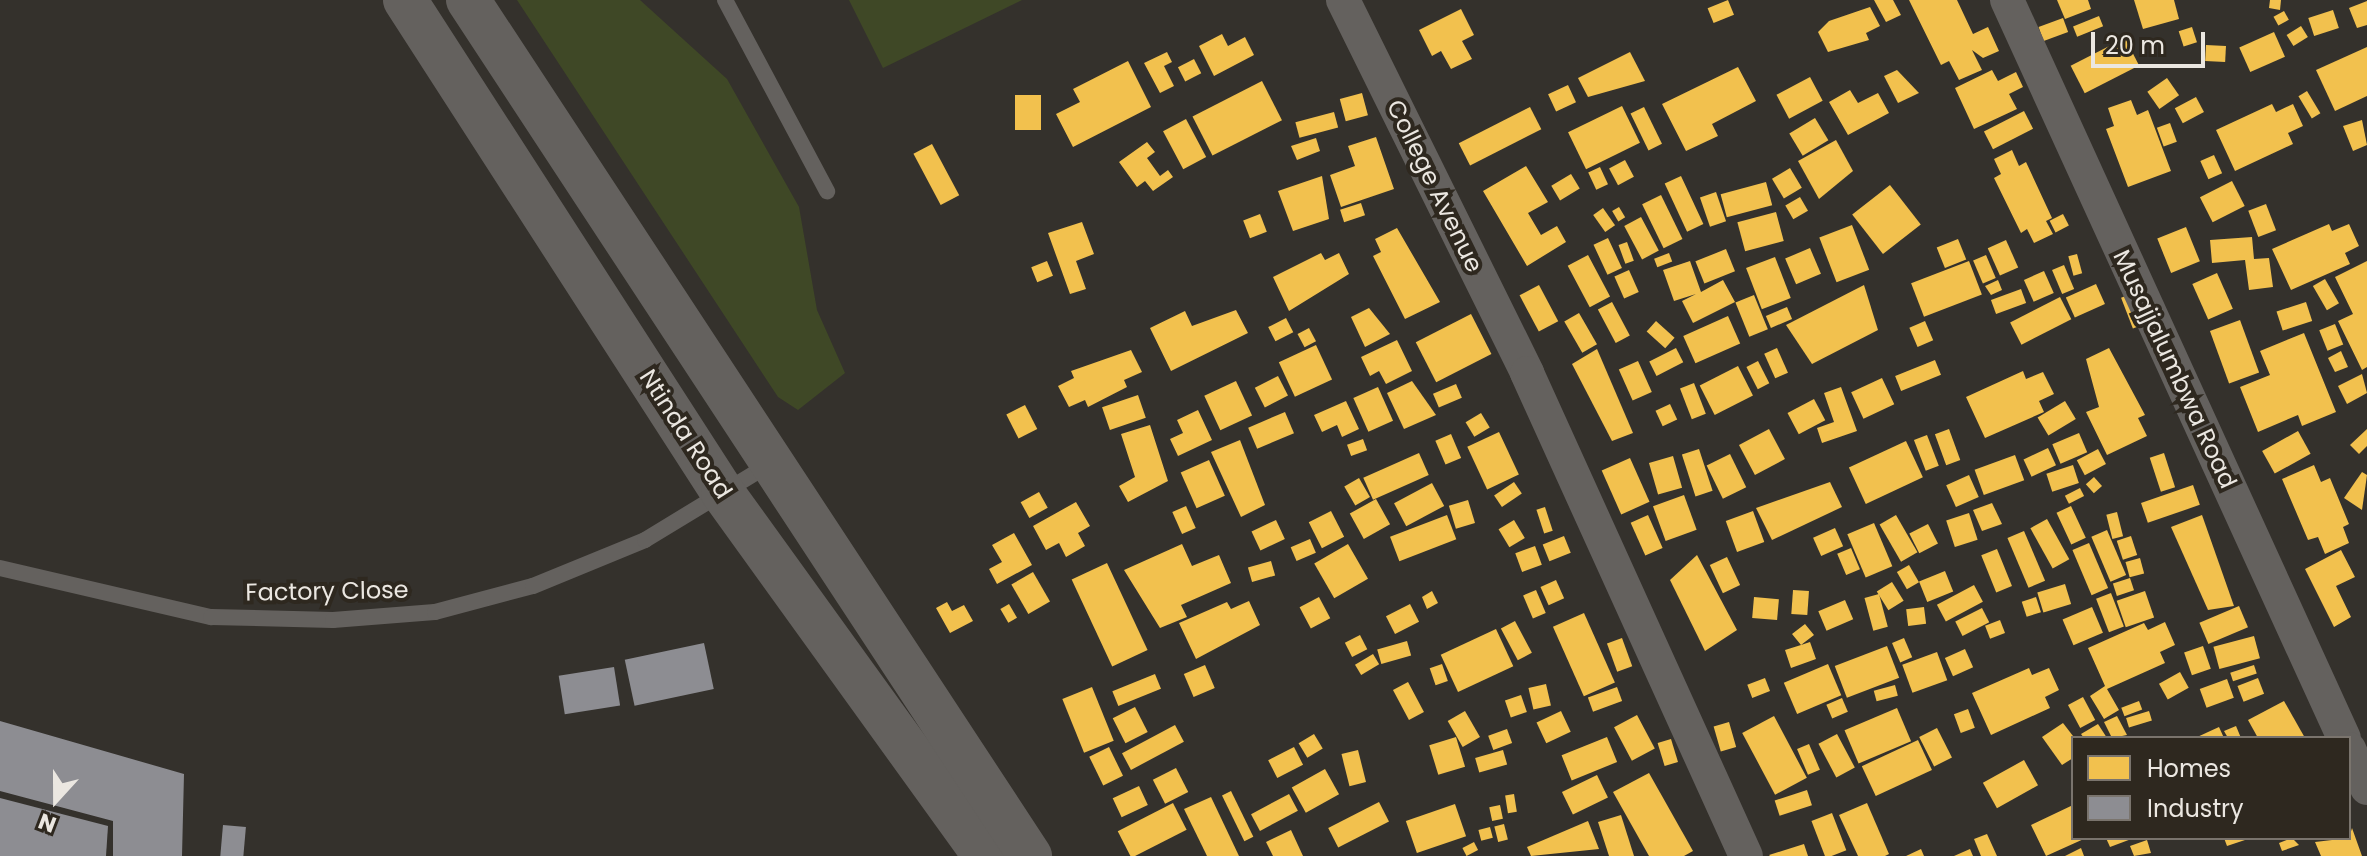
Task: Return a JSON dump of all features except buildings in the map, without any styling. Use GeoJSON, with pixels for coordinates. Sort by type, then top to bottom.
{"type":"FeatureCollection","features":[{"type":"Feature","properties":{"kind":"main road","name":"Ntinda Road"},"geometry":{"type":"LineString","coordinates":[[405,0],[723,493],[982,855]]}},
{"type":"Feature","properties":{"kind":"main road"},"geometry":{"type":"LineString","coordinates":[[468,0],[1030,856]]}},
{"type":"Feature","properties":{"kind":"street","name":"College Avenue"},"geometry":{"type":"LineString","coordinates":[[1343,0],[1527,373],[1746,856]]}},
{"type":"Feature","properties":{"kind":"street","name":"Musajjalumbwa Road"},"geometry":{"type":"LineString","coordinates":[[2007,0],[2343,736]]}},
{"type":"Feature","properties":{"kind":"street"},"geometry":{"type":"LineString","coordinates":[[2351,753],[2367,788]]}},
{"type":"Feature","properties":{"kind":"lane"},"geometry":{"type":"LineString","coordinates":[[725,0],[827,191]]}},
{"type":"Feature","properties":{"kind":"lane","name":"Factory Close"},"geometry":{"type":"LineString","coordinates":[[0,568],[211,617],[333,620],[435,612],[533,586],[645,540],[771,463]]}},
{"type":"Feature","properties":{"kind":"green space"},"geometry":{"type":"Polygon","coordinates":[[[517,0],[640,0],[727,79],[799,207],[817,310],[845,373],[798,410],[778,397],[517,0]]]}},
{"type":"Feature","properties":{"kind":"green space"},"geometry":{"type":"Polygon","coordinates":[[[849,0],[1022,0],[883,68],[849,0]]]}}]}
